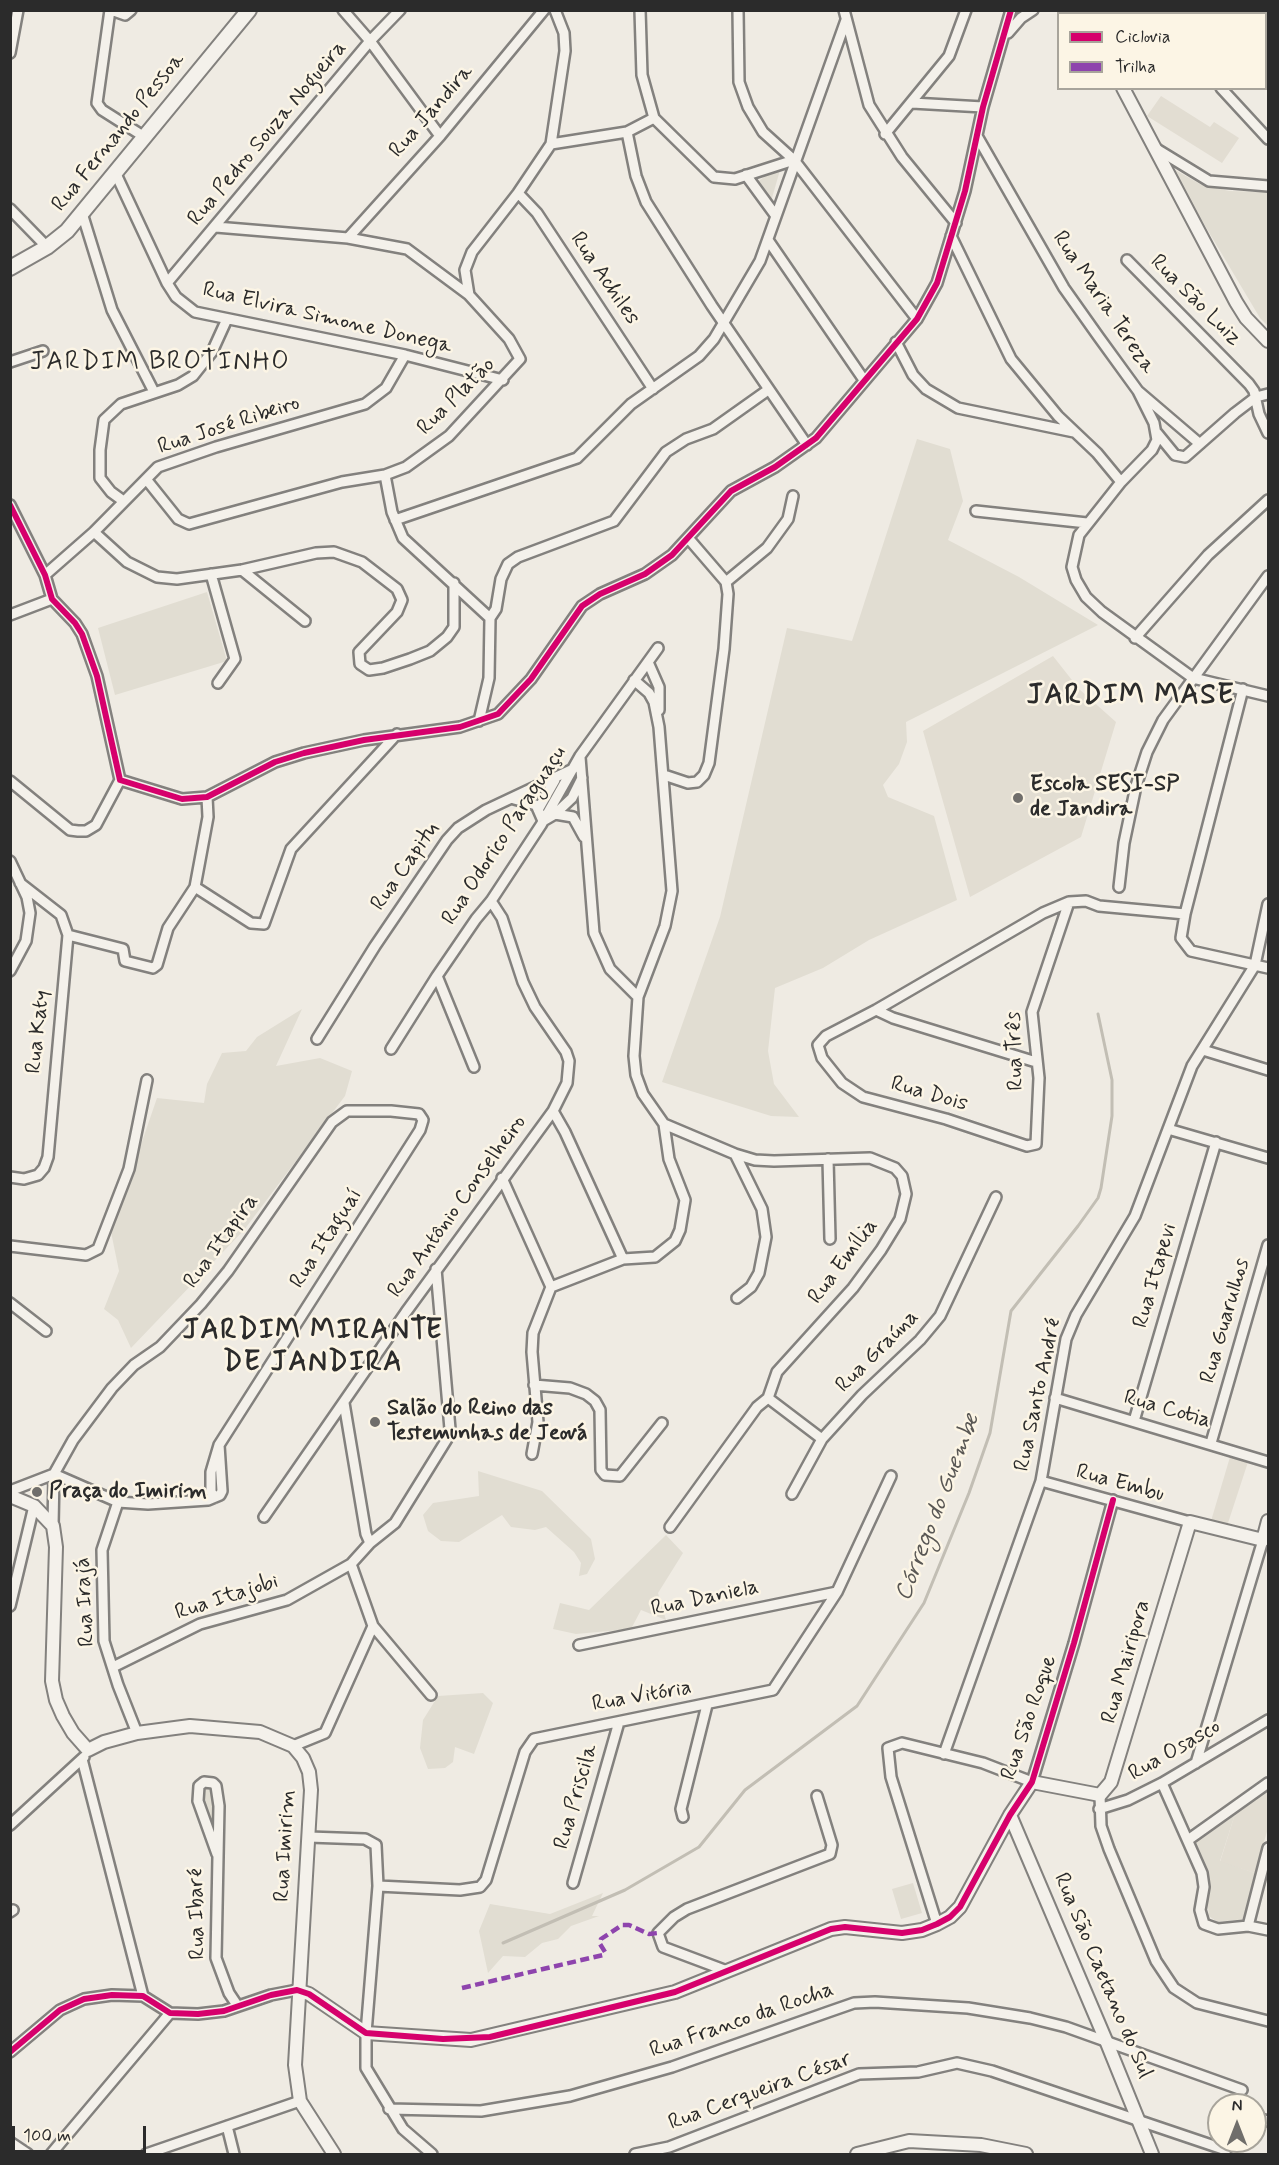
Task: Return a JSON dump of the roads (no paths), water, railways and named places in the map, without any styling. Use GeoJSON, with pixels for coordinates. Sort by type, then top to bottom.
{"type":"FeatureCollection","features":[{"type":"Feature","properties":{"kind":"main road","name":"Rua Fernando Pessoa"},"geometry":{"type":"LineString","coordinates":[[10,268],[47,247],[82,213],[142,136],[249,10]]}},
{"type":"Feature","properties":{"kind":"street"},"geometry":{"type":"LineString","coordinates":[[10,53],[18,10]]}},
{"type":"Feature","properties":{"kind":"street"},"geometry":{"type":"LineString","coordinates":[[130,10],[125,15],[111,10],[96,104],[142,136]]}},
{"type":"Feature","properties":{"kind":"street"},"geometry":{"type":"LineString","coordinates":[[343,10],[370,41],[440,136]]}},
{"type":"Feature","properties":{"kind":"street","name":"Rua Pedro Souza Nogueira"},"geometry":{"type":"LineString","coordinates":[[167,284],[370,41],[400,10]]}},
{"type":"Feature","properties":{"kind":"street","name":"Rua Jandira"},"geometry":{"type":"LineString","coordinates":[[348,238],[440,136],[544,10]]}},
{"type":"Feature","properties":{"kind":"street"},"geometry":{"type":"LineString","coordinates":[[469,295],[465,270],[472,252],[518,193],[551,144],[565,51],[564,33],[555,10]]}},
{"type":"Feature","properties":{"kind":"street"},"geometry":{"type":"LineString","coordinates":[[640,10],[642,75],[654,118],[714,177],[723,180],[746,176],[794,160]]}},
{"type":"Feature","properties":{"kind":"street"},"geometry":{"type":"LineString","coordinates":[[738,10],[739,82],[748,107],[763,132],[794,160],[917,319]]}},
{"type":"Feature","properties":{"kind":"street"},"geometry":{"type":"LineString","coordinates":[[885,134],[949,56],[966,10]]}},
{"type":"Feature","properties":{"kind":"street"},"geometry":{"type":"LineString","coordinates":[[120,780],[182,799],[207,797],[275,762],[337,745],[397,734],[460,727],[498,714],[516,698],[582,606],[600,594],[645,574],[689,539],[731,491],[775,467],[807,445],[917,319],[937,283],[956,223],[983,108],[1011,10]]}},
{"type":"Feature","properties":{"kind":"street"},"geometry":{"type":"LineString","coordinates":[[1004,40],[1015,23],[1033,10]]}},
{"type":"Feature","properties":{"kind":"street"},"geometry":{"type":"LineString","coordinates":[[395,520],[577,458],[619,415],[699,356],[724,325],[752,279],[768,240],[845,15]]}},
{"type":"Feature","properties":{"kind":"street"},"geometry":{"type":"LineString","coordinates":[[845,15],[869,105],[885,134],[956,223]]}},
{"type":"Feature","properties":{"kind":"street"},"geometry":{"type":"LineString","coordinates":[[1124,90],[1246,318],[1269,340]]}},
{"type":"Feature","properties":{"kind":"street"},"geometry":{"type":"LineString","coordinates":[[1223,90],[1269,140]]}},
{"type":"Feature","properties":{"kind":"street"},"geometry":{"type":"LineString","coordinates":[[912,103],[983,108]]}},
{"type":"Feature","properties":{"kind":"street"},"geometry":{"type":"LineString","coordinates":[[551,144],[627,132],[654,118]]}},
{"type":"Feature","properties":{"kind":"street"},"geometry":{"type":"LineString","coordinates":[[627,132],[636,176],[646,202],[724,325],[807,445]]}},
{"type":"Feature","properties":{"kind":"street","name":"Rua Maria Tereza"},"geometry":{"type":"LineString","coordinates":[[977,136],[1064,288],[1138,391],[1200,444]]}},
{"type":"Feature","properties":{"kind":"street"},"geometry":{"type":"LineString","coordinates":[[1153,146],[1209,181],[1268,184]]}},
{"type":"Feature","properties":{"kind":"street","name":"Rua Elvira Simone Donega"},"geometry":{"type":"LineString","coordinates":[[115,172],[167,284],[176,297],[195,312],[405,355],[503,380]]}},
{"type":"Feature","properties":{"kind":"street"},"geometry":{"type":"LineString","coordinates":[[746,176],[776,216]]}},
{"type":"Feature","properties":{"kind":"street","name":"Rua Achiles"},"geometry":{"type":"LineString","coordinates":[[518,193],[537,213],[653,389]]}},
{"type":"Feature","properties":{"kind":"street"},"geometry":{"type":"LineString","coordinates":[[10,208],[14,218],[47,247]]}},
{"type":"Feature","properties":{"kind":"street"},"geometry":{"type":"LineString","coordinates":[[82,213],[112,310],[154,392]]}},
{"type":"Feature","properties":{"kind":"street","name":"Rua Platão"},"geometry":{"type":"LineString","coordinates":[[146,479],[178,519],[189,524],[342,482],[385,475],[406,467],[429,453],[449,436],[520,359],[509,339],[469,295],[423,258],[407,249],[348,238],[216,227]]}},
{"type":"Feature","properties":{"kind":"street"},"geometry":{"type":"LineString","coordinates":[[951,236],[1011,358],[1074,432],[1097,453],[1121,482]]}},
{"type":"Feature","properties":{"kind":"street"},"geometry":{"type":"LineString","coordinates":[[768,240],[864,380]]}},
{"type":"Feature","properties":{"kind":"street","name":"Rua São Luiz"},"geometry":{"type":"LineString","coordinates":[[1127,260],[1249,384],[1256,398],[1259,414],[1269,433]]}},
{"type":"Feature","properties":{"kind":"street"},"geometry":{"type":"LineString","coordinates":[[122,500],[111,492],[100,478],[100,450],[104,420],[121,404],[178,385],[193,376],[212,352],[227,319]]}},
{"type":"Feature","properties":{"kind":"street"},"geometry":{"type":"LineString","coordinates":[[896,342],[913,375],[926,389],[958,408],[1074,432]]}},
{"type":"Feature","properties":{"kind":"street"},"geometry":{"type":"LineString","coordinates":[[10,362],[43,351]]}},
{"type":"Feature","properties":{"kind":"street","name":"Rua José Ribeiro"},"geometry":{"type":"LineString","coordinates":[[45,575],[94,531],[122,500],[169,461],[365,404],[386,388],[405,355]]}},
{"type":"Feature","properties":{"kind":"street"},"geometry":{"type":"LineString","coordinates":[[479,721],[489,678],[490,618],[496,609],[501,579],[508,564],[525,554],[614,521],[666,452],[686,440],[713,429],[768,390]]}},
{"type":"Feature","properties":{"kind":"street"},"geometry":{"type":"LineString","coordinates":[[1138,391],[1157,433],[1179,458],[1185,457],[1256,398],[1269,394]]}},
{"type":"Feature","properties":{"kind":"street"},"geometry":{"type":"LineString","coordinates":[[1157,433],[1157,440],[1152,450],[1121,482],[1079,535],[1074,549],[1072,567],[1076,580],[1086,597],[1135,638],[1193,678],[1269,696]]}},
{"type":"Feature","properties":{"kind":"street"},"geometry":{"type":"LineString","coordinates":[[385,475],[395,520],[403,538],[490,618]]}},
{"type":"Feature","properties":{"kind":"street"},"geometry":{"type":"LineString","coordinates":[[726,582],[767,548],[788,519],[794,496]]}},
{"type":"Feature","properties":{"kind":"street"},"geometry":{"type":"LineString","coordinates":[[1135,638],[1208,555],[1269,500]]}},
{"type":"Feature","properties":{"kind":"street"},"geometry":{"type":"LineString","coordinates":[[10,505],[45,575],[52,599],[75,623],[84,640],[99,686],[120,780],[96,825],[86,831],[70,830],[10,781]]}},
{"type":"Feature","properties":{"kind":"street"},"geometry":{"type":"LineString","coordinates":[[976,511],[1087,523]]}},
{"type":"Feature","properties":{"kind":"street"},"geometry":{"type":"LineString","coordinates":[[94,531],[127,561],[157,577],[177,579],[242,570],[316,553],[334,552],[350,556],[376,571],[397,589],[402,600],[397,612],[359,652],[360,664],[369,670],[383,668],[430,651],[447,637],[454,627],[454,583]]}},
{"type":"Feature","properties":{"kind":"street"},"geometry":{"type":"LineString","coordinates":[[664,775],[681,783],[697,782],[704,775],[709,763],[724,649],[728,594],[726,582],[689,539]]}},
{"type":"Feature","properties":{"kind":"street"},"geometry":{"type":"LineString","coordinates":[[242,570],[305,621]]}},
{"type":"Feature","properties":{"kind":"street"},"geometry":{"type":"LineString","coordinates":[[211,574],[234,649],[232,666],[218,683]]}},
{"type":"Feature","properties":{"kind":"street"},"geometry":{"type":"LineString","coordinates":[[1119,887],[1124,843],[1136,786],[1143,764],[1163,720],[1269,576]]}},
{"type":"Feature","properties":{"kind":"street"},"geometry":{"type":"LineString","coordinates":[[10,615],[52,599]]}},
{"type":"Feature","properties":{"kind":"street","name":"Rua Odorico Paraguaçu"},"geometry":{"type":"LineString","coordinates":[[391,1049],[436,976],[476,919],[491,902],[543,821],[580,756],[658,648]]}},
{"type":"Feature","properties":{"kind":"street"},"geometry":{"type":"LineString","coordinates":[[551,1287],[622,1259],[655,1257],[675,1241],[684,1219],[685,1200],[669,1159],[664,1124],[643,1094],[636,1075],[633,1036],[638,997],[671,905],[671,873],[658,687],[648,662]]}},
{"type":"Feature","properties":{"kind":"street"},"geometry":{"type":"LineString","coordinates":[[634,680],[649,693],[654,702],[659,727]]}},
{"type":"Feature","properties":{"kind":"street"},"geometry":{"type":"LineString","coordinates":[[1243,690],[1185,914],[1181,938],[1191,951],[1269,968]]}},
{"type":"Feature","properties":{"kind":"street"},"geometry":{"type":"LineString","coordinates":[[195,887],[251,923],[264,924],[291,849],[397,734]]}},
{"type":"Feature","properties":{"kind":"street"},"geometry":{"type":"LineString","coordinates":[[580,756],[594,933],[610,969],[638,997]]}},
{"type":"Feature","properties":{"kind":"street","name":"Rua Capitu"},"geometry":{"type":"LineString","coordinates":[[317,1039],[375,946],[447,840],[471,819],[573,769]]}},
{"type":"Feature","properties":{"kind":"street"},"geometry":{"type":"LineString","coordinates":[[512,799],[530,801],[539,808],[543,821],[555,814],[572,798],[582,777]]}},
{"type":"Feature","properties":{"kind":"street"},"geometry":{"type":"LineString","coordinates":[[539,808],[556,778]]}},
{"type":"Feature","properties":{"kind":"street"},"geometry":{"type":"LineString","coordinates":[[20,883],[61,915],[68,935],[123,949],[125,961],[150,969],[157,965],[168,928],[195,887],[208,817],[207,797]]}},
{"type":"Feature","properties":{"kind":"street"},"geometry":{"type":"LineString","coordinates":[[555,814],[567,814],[578,822],[590,863]]}},
{"type":"Feature","properties":{"kind":"street"},"geometry":{"type":"LineString","coordinates":[[10,861],[27,897],[30,913],[29,928],[10,971]]}},
{"type":"Feature","properties":{"kind":"street","name":"Rua Antônio Conselheiro"},"geometry":{"type":"LineString","coordinates":[[264,1517],[436,1269],[553,1111],[567,1083],[569,1061],[556,1035],[536,1007],[524,982],[502,918],[491,902]]}},
{"type":"Feature","properties":{"kind":"street"},"geometry":{"type":"LineString","coordinates":[[876,1010],[1043,913],[1069,902],[1185,914]]}},
{"type":"Feature","properties":{"kind":"street","name":"Rua Três"},"geometry":{"type":"LineString","coordinates":[[1038,1133],[1036,1062],[1031,1026],[1034,1002],[1069,902]]}},
{"type":"Feature","properties":{"kind":"street","name":"Rua Santo André"},"geometry":{"type":"LineString","coordinates":[[944,1754],[1041,1481],[1066,1339],[1076,1315],[1135,1215],[1192,1066],[1256,965],[1269,904]]}},
{"type":"Feature","properties":{"kind":"street","name":"Rua Katy"},"geometry":{"type":"LineString","coordinates":[[10,1177],[24,1179],[38,1175],[45,1168],[48,1157],[68,935]]}},
{"type":"Feature","properties":{"kind":"street"},"geometry":{"type":"LineString","coordinates":[[436,976],[474,1067]]}},
{"type":"Feature","properties":{"kind":"street"},"geometry":{"type":"LineString","coordinates":[[876,1010],[893,1018],[1036,1062]]}},
{"type":"Feature","properties":{"kind":"street","name":"Rua Dois"},"geometry":{"type":"LineString","coordinates":[[876,1010],[826,1036],[819,1042],[818,1050],[842,1083],[863,1097],[946,1119],[1027,1146],[1036,1144],[1038,1133]]}},
{"type":"Feature","properties":{"kind":"street"},"geometry":{"type":"LineString","coordinates":[[1203,1050],[1269,1070]]}},
{"type":"Feature","properties":{"kind":"street"},"geometry":{"type":"LineString","coordinates":[[11,1244],[86,1255],[98,1249],[129,1169],[147,1080]]}},
{"type":"Feature","properties":{"kind":"street","name":"Rua Itapira"},"geometry":{"type":"LineString","coordinates":[[53,1526],[54,1474],[73,1440],[112,1388],[134,1365],[160,1347],[179,1329],[228,1271],[332,1122],[347,1112],[399,1111],[419,1114]]}},
{"type":"Feature","properties":{"kind":"street"},"geometry":{"type":"LineString","coordinates":[[553,1111],[566,1132],[622,1259]]}},
{"type":"Feature","properties":{"kind":"street","name":"Rua Itaguaí"},"geometry":{"type":"LineString","coordinates":[[54,1474],[118,1503],[148,1504],[215,1497],[211,1491],[211,1472],[219,1445],[420,1130],[423,1120],[419,1114]]}},
{"type":"Feature","properties":{"kind":"street","name":"Rua Emília"},"geometry":{"type":"LineString","coordinates":[[664,1124],[755,1160],[870,1158],[895,1168],[904,1184],[904,1205],[900,1219],[881,1250],[853,1288],[777,1372],[768,1398],[757,1407],[670,1527]]}},
{"type":"Feature","properties":{"kind":"street"},"geometry":{"type":"LineString","coordinates":[[1168,1128],[1269,1158]]}},
{"type":"Feature","properties":{"kind":"street","name":"Rua Itapevi"},"geometry":{"type":"LineString","coordinates":[[1134,1421],[1216,1142]]}},
{"type":"Feature","properties":{"kind":"street"},"geometry":{"type":"LineString","coordinates":[[735,1154],[762,1209],[766,1237],[759,1273],[751,1287],[737,1298]]}},
{"type":"Feature","properties":{"kind":"street"},"geometry":{"type":"LineString","coordinates":[[828,1159],[830,1239]]}},
{"type":"Feature","properties":{"kind":"street"},"geometry":{"type":"LineString","coordinates":[[502,1178],[551,1287],[533,1333],[538,1434],[532,1454]]}},
{"type":"Feature","properties":{"kind":"street","name":"Rua Graúna"},"geometry":{"type":"LineString","coordinates":[[792,1494],[822,1439],[862,1395],[920,1340],[940,1316],[996,1197]]}},
{"type":"Feature","properties":{"kind":"street","name":"Rua Guarulhos"},"geometry":{"type":"LineString","coordinates":[[1211,1443],[1269,1245]]}},
{"type":"Feature","properties":{"kind":"street","name":"Rua Itajobi"},"geometry":{"type":"LineString","coordinates":[[113,1667],[200,1624],[287,1600],[351,1564],[370,1543],[395,1523],[450,1429],[436,1269]]}},
{"type":"Feature","properties":{"kind":"street"},"geometry":{"type":"LineString","coordinates":[[10,1303],[46,1330]]}},
{"type":"Feature","properties":{"kind":"street"},"geometry":{"type":"LineString","coordinates":[[534,1385],[570,1388],[586,1394],[595,1401],[600,1410],[601,1470],[605,1475],[620,1476],[662,1423]]}},
{"type":"Feature","properties":{"kind":"street"},"geometry":{"type":"LineString","coordinates":[[768,1398],[822,1439]]}},
{"type":"Feature","properties":{"kind":"street","name":"Rua Cotia"},"geometry":{"type":"LineString","coordinates":[[1054,1398],[1269,1462]]}},
{"type":"Feature","properties":{"kind":"street"},"geometry":{"type":"LineString","coordinates":[[344,1403],[366,1534],[370,1543]]}},
{"type":"Feature","properties":{"kind":"street"},"geometry":{"type":"LineString","coordinates":[[10,1491],[54,1474]]}},
{"type":"Feature","properties":{"kind":"street","name":"Rua Vitória"},"geometry":{"type":"LineString","coordinates":[[378,1886],[460,1890],[480,1887],[486,1881],[529,1744],[534,1738],[773,1690],[837,1592],[891,1476]]}},
{"type":"Feature","properties":{"kind":"street","name":"Rua Embu"},"geometry":{"type":"LineString","coordinates":[[1041,1481],[1263,1540]]}},
{"type":"Feature","properties":{"kind":"street"},"geometry":{"type":"LineString","coordinates":[[10,1496],[34,1506],[53,1526],[56,1547],[52,1681],[56,1700],[63,1716],[85,1755],[143,1996]]}},
{"type":"Feature","properties":{"kind":"street","name":"Rua São Roque"},"geometry":{"type":"LineString","coordinates":[[937,1924],[950,1917],[960,1907],[1010,1815],[1032,1782],[1074,1643],[1113,1500]]}},
{"type":"Feature","properties":{"kind":"street","name":"Rua Irajá"},"geometry":{"type":"LineString","coordinates":[[118,1503],[102,1550],[104,1641],[137,1733]]}},
{"type":"Feature","properties":{"kind":"street"},"geometry":{"type":"LineString","coordinates":[[10,1606],[34,1506]]}},
{"type":"Feature","properties":{"kind":"street"},"geometry":{"type":"LineString","coordinates":[[1196,1763],[1269,1521]]}},
{"type":"Feature","properties":{"kind":"street","name":"Rua Mairipora"},"geometry":{"type":"LineString","coordinates":[[1190,1522],[1112,1782],[1100,1795],[1101,1826],[1156,1960],[1174,1988],[1197,2003],[1269,2022]]}},
{"type":"Feature","properties":{"kind":"street"},"geometry":{"type":"LineString","coordinates":[[351,1564],[373,1626],[431,1695]]}},
{"type":"Feature","properties":{"kind":"street","name":"Rua Daniela"},"geometry":{"type":"LineString","coordinates":[[579,1645],[837,1592]]}},
{"type":"Feature","properties":{"kind":"street"},"geometry":{"type":"LineString","coordinates":[[10,1825],[85,1755],[104,1742],[137,1733],[190,1726],[260,1732],[292,1746],[325,1733],[373,1626]]}},
{"type":"Feature","properties":{"kind":"street"},"geometry":{"type":"LineString","coordinates":[[683,1817],[681,1809],[707,1705]]}},
{"type":"Feature","properties":{"kind":"street","name":"Rua Priscila"},"geometry":{"type":"LineString","coordinates":[[573,1882],[619,1722]]}},
{"type":"Feature","properties":{"kind":"street","name":"Rua Osasco"},"geometry":{"type":"LineString","coordinates":[[1099,1809],[1128,1800],[1162,1783],[1267,1724]]}},
{"type":"Feature","properties":{"kind":"street"},"geometry":{"type":"LineString","coordinates":[[10,2052],[60,2010],[84,1999],[112,1995],[143,1996],[170,2013],[213,2013],[297,1990],[309,1994],[366,2033],[443,2039],[490,2037],[675,1992],[831,1929],[845,1927],[902,1933],[922,1930],[937,1924],[891,1777],[886,1752],[891,1745],[902,1743],[983,1763],[1032,1782],[1100,1795]]}},
{"type":"Feature","properties":{"kind":"street","name":"Rua Imirim"},"geometry":{"type":"LineString","coordinates":[[292,1746],[309,1772],[309,1837],[297,1990],[295,2065],[300,2101],[334,2154]]}},
{"type":"Feature","properties":{"kind":"street","name":"Rua Ibaré"},"geometry":{"type":"LineString","coordinates":[[217,1854],[198,1801],[199,1786],[204,1782],[213,1783],[218,1792],[216,1958],[229,1993],[237,2005]]}},
{"type":"Feature","properties":{"kind":"street"},"geometry":{"type":"LineString","coordinates":[[1162,1783],[1188,1839],[1204,1882],[1200,1910],[1204,1924],[1218,1929],[1248,1926],[1269,1929]]}},
{"type":"Feature","properties":{"kind":"street"},"geometry":{"type":"LineString","coordinates":[[1188,1839],[1269,1783]]}},
{"type":"Feature","properties":{"kind":"street"},"geometry":{"type":"LineString","coordinates":[[727,1971],[663,1947],[658,1933],[674,1917],[687,1909],[827,1857],[832,1845],[817,1796]]}},
{"type":"Feature","properties":{"kind":"street","name":"Rua São Caetano do Sul"},"geometry":{"type":"LineString","coordinates":[[1010,1815],[1152,2154]]}},
{"type":"Feature","properties":{"kind":"street"},"geometry":{"type":"LineString","coordinates":[[309,1837],[372,1841],[378,1852],[378,1886],[366,2033],[366,2068],[403,2129],[432,2154]]}},
{"type":"Feature","properties":{"kind":"street"},"geometry":{"type":"LineString","coordinates":[[1248,1926],[1269,1848]]}},
{"type":"Feature","properties":{"kind":"street","name":"Rua Franco da Rocha"},"geometry":{"type":"LineString","coordinates":[[389,2109],[481,2111],[570,2096],[672,2067],[854,2003],[907,2003],[997,2012],[1066,2027],[1242,2090]]}},
{"type":"Feature","properties":{"kind":"street"},"geometry":{"type":"LineString","coordinates":[[51,2154],[170,2013]]}},
{"type":"Feature","properties":{"kind":"street","name":"Rua Cerqueira César"},"geometry":{"type":"LineString","coordinates":[[635,2154],[669,2147],[860,2074],[918,2072],[957,2062],[992,2071],[1207,2144]]}},
{"type":"Feature","properties":{"kind":"street"},"geometry":{"type":"LineString","coordinates":[[147,2154],[300,2101]]}},
{"type":"Feature","properties":{"kind":"street"},"geometry":{"type":"LineString","coordinates":[[227,2127],[234,2154]]}},
{"type":"Feature","properties":{"kind":"street"},"geometry":{"type":"LineString","coordinates":[[857,2154],[909,2141],[981,2145],[1026,2154]]}},
{"type":"Feature","properties":{"kind":"street"},"geometry":{"type":"LineString","coordinates":[[10,2142],[28,2154]]}},
{"type":"Feature","properties":{"kind":"waterway","name":"Córrego do Guembe"},"geometry":{"type":"LineString","coordinates":[[503,1943],[625,1890],[699,1847],[745,1790],[857,1706],[924,1603],[969,1493],[990,1433],[1011,1311],[1078,1226],[1098,1198],[1101,1188],[1112,1116],[1112,1080],[1098,1014]]}},
{"type":"Feature","properties":{"kind":"place","name":"Escola SESI-SP de Jandira"},"geometry":{"type":"Point","coordinates":[1018,798]}},
{"type":"Feature","properties":{"kind":"place","name":"Salão do Reino das Testemunhas de Jeová"},"geometry":{"type":"Point","coordinates":[375,1422]}},
{"type":"Feature","properties":{"kind":"place","name":"Praça do Imirim"},"geometry":{"type":"Point","coordinates":[37,1492]}},
{"type":"Feature","properties":{"kind":"district","name":"JARDIM BROTINHO"},"geometry":{"type":"Point","coordinates":[160,364]}},
{"type":"Feature","properties":{"kind":"district","name":"JARDIM MASE"},"geometry":{"type":"Point","coordinates":[1131,697]}},
{"type":"Feature","properties":{"kind":"district","name":"JARDIM MIRANTE DE JANDIRA"},"geometry":{"type":"Point","coordinates":[313,1348]}}]}
